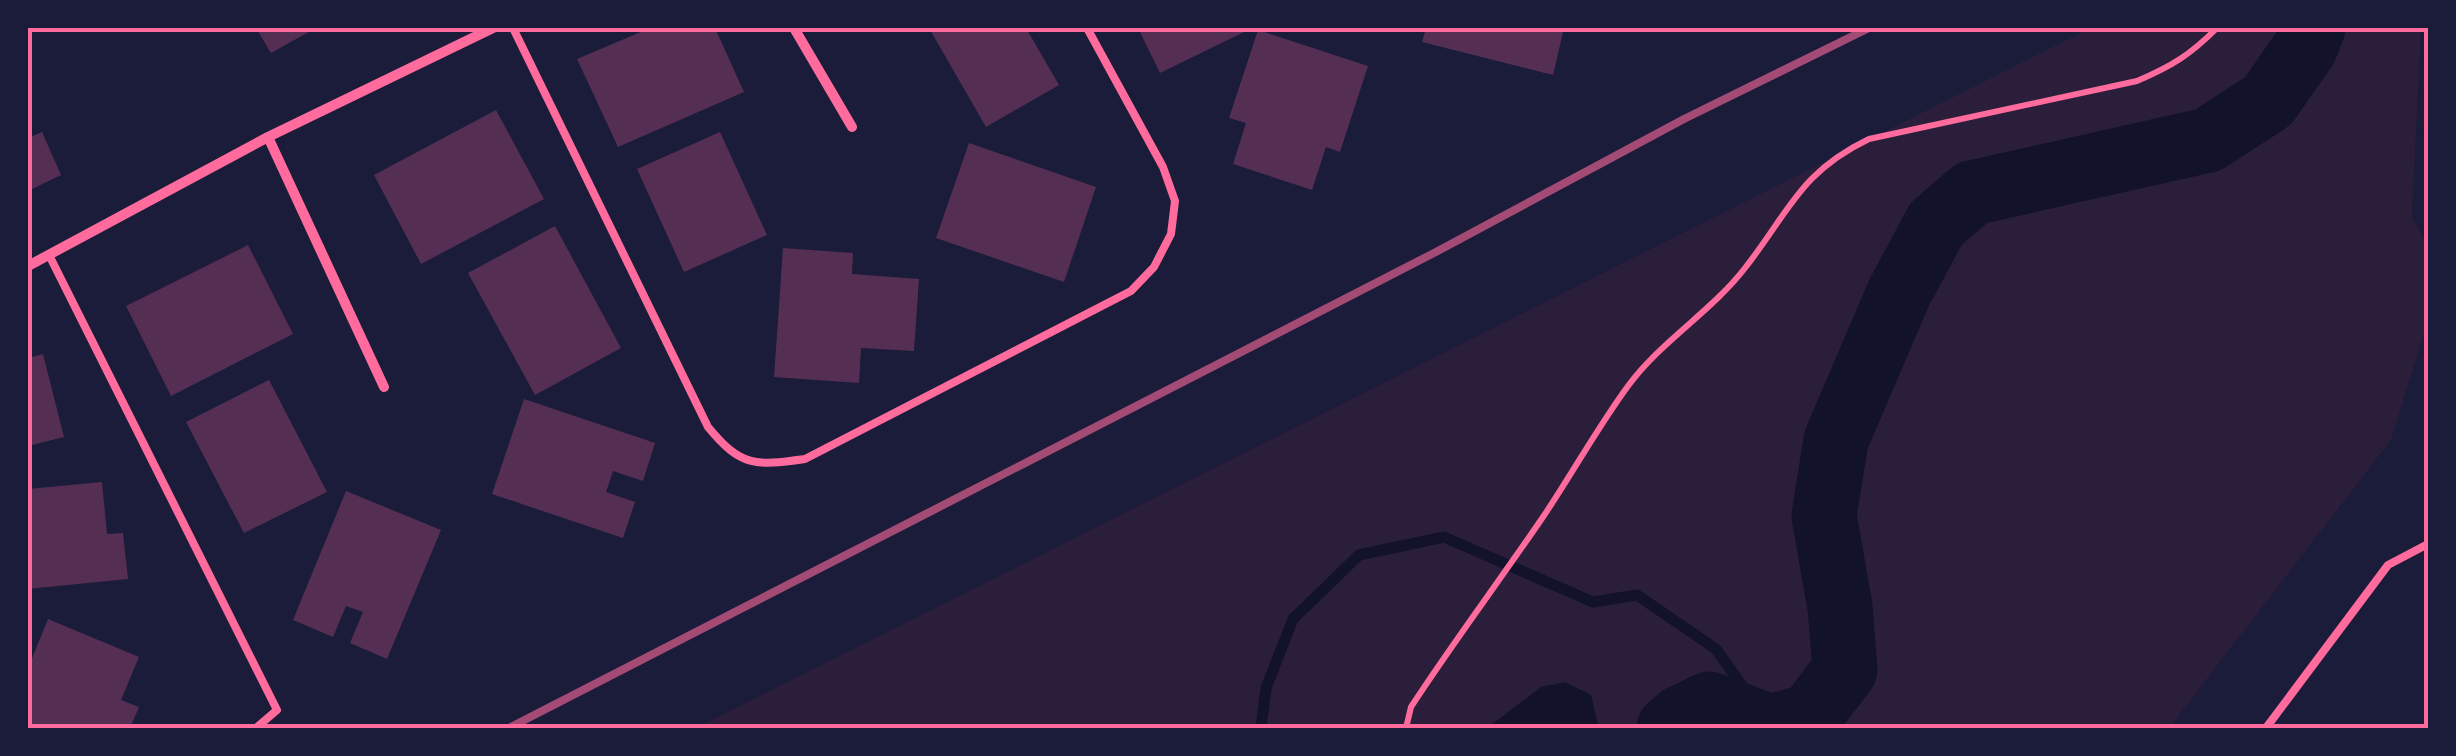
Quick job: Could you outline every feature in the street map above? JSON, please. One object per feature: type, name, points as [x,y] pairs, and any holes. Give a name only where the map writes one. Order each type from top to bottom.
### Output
[{"type":"street","points":[[28,266],[268,137],[493,28]]},
{"type":"street","points":[[794,28],[852,127]]},
{"type":"street","points":[[268,137],[384,388]]},
{"type":"lane","points":[[513,28],[708,426],[726,449],[750,463],[805,459],[1131,291],[1154,267],[1170,234],[1175,201],[1163,167],[1088,28]]},
{"type":"lane","points":[[49,255],[277,710],[256,728]]},
{"type":"lane","points":[[2266,728],[2388,565],[2428,544]]},
{"type":"path","points":[[1406,728],[1411,707],[1447,651],[1629,384],[1744,269],[1798,191],[1823,166],[1869,139],[2136,81],[2166,69],[2194,51],[2217,28]]},
{"type":"shaded area","points":[[2091,28],[2421,28],[2412,217],[2428,246],[2428,320],[2391,440],[2169,728],[696,728]]},
{"type":"shaded area","points":[[1565,682],[1591,695],[1599,728],[1492,728],[1541,687]]},
{"type":"building","points":[[256,28],[316,28],[271,53]]},
{"type":"building","points":[[650,28],[715,28],[744,92],[618,147],[577,59]]},
{"type":"building","points":[[929,28],[1026,28],[1059,85],[986,127]]},
{"type":"building","points":[[1138,28],[1244,28],[1246,31],[1160,73]]},
{"type":"building","points":[[1426,28],[1564,28],[1553,75],[1422,42]]},
{"type":"building","points":[[1258,30],[1368,66],[1340,152],[1326,147],[1312,190],[1233,164],[1246,123],[1229,118]]},
{"type":"building","points":[[496,110],[544,199],[421,264],[374,175]]},
{"type":"building","points":[[42,132],[61,175],[28,191],[28,138]]},
{"type":"building","points":[[720,132],[767,235],[684,272],[637,169]]},
{"type":"building","points":[[969,143],[1096,187],[1064,282],[936,238]]},
{"type":"building","points":[[555,226],[621,348],[535,395],[468,273]]},
{"type":"building","points":[[248,245],[293,334],[171,396],[126,306]]},
{"type":"building","points":[[783,248],[853,253],[852,274],[919,279],[914,351],[861,348],[859,383],[774,377]]},
{"type":"building","points":[[43,354],[64,437],[28,446],[28,358]]},
{"type":"building","points":[[269,380],[327,492],[244,533],[186,422]]},
{"type":"building","points":[[524,399],[655,443],[643,481],[613,471],[606,492],[635,502],[623,538],[492,494]]},
{"type":"building","points":[[102,482],[107,534],[123,533],[128,579],[28,589],[28,489]]},
{"type":"building","points":[[346,491],[441,530],[387,659],[350,643],[363,612],[346,606],[333,637],[293,620]]},
{"type":"building","points":[[48,619],[139,657],[121,700],[139,707],[130,728],[28,728],[28,668]]},
{"type":"waterway","points":[[1669,728],[1709,704],[1771,727],[1810,716],[1845,670],[1840,607],[1824,516],[1836,440],[1899,293],[1936,224],[1972,193],[2208,140],[2268,101],[2305,48],[2313,28]]},
{"type":"waterway","points":[[1261,728],[1266,688],[1293,619],[1359,555],[1444,537],[1593,602],[1637,595],[1716,649],[1771,727]]},
{"type":"railway","points":[[509,728],[1434,253],[1684,119],[1869,28]]}]
